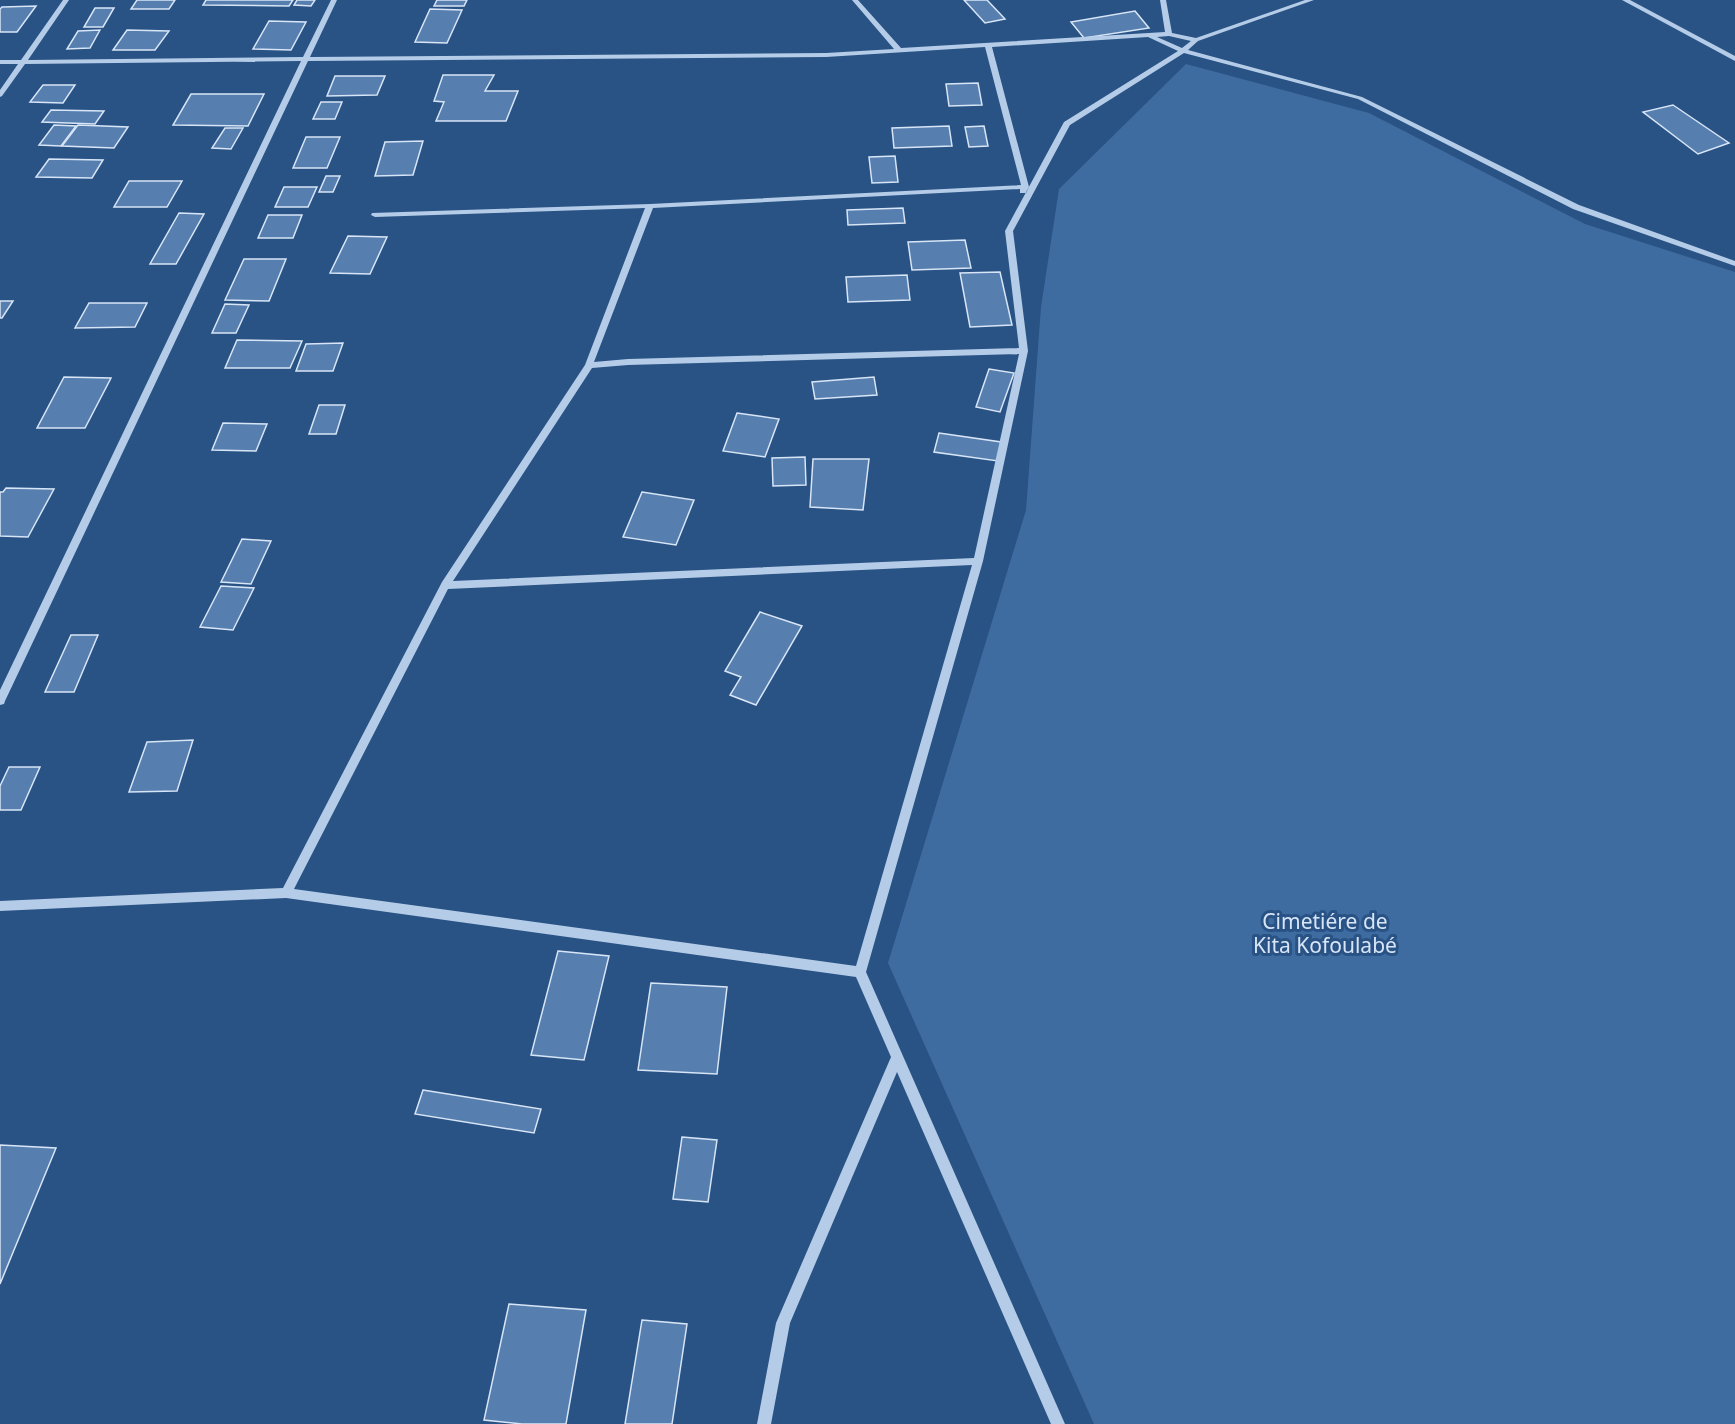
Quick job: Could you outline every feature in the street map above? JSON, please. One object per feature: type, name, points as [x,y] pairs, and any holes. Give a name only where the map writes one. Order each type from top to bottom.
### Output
[{"type":"street","points":[[0,95],[66,0]]},
{"type":"street","points":[[0,701],[307,59],[333,0]]},
{"type":"street","points":[[855,0],[900,51]]},
{"type":"street","points":[[1163,0],[1168,34]]},
{"type":"street","points":[[1009,231],[1067,124],[1183,51],[1196,40],[1311,0]]},
{"type":"street","points":[[1625,0],[1735,59]]},
{"type":"street","points":[[0,62],[826,56],[1168,34],[1196,40]]},
{"type":"street","points":[[1148,35],[1183,51],[1360,98],[1576,207],[1735,264]]},
{"type":"street","points":[[988,45],[1025,187],[1009,231],[1024,351],[978,561],[860,972],[1058,1424]]},
{"type":"street","points":[[375,215],[650,206],[1025,187]]},
{"type":"street","points":[[286,893],[445,585],[589,365],[650,206]]},
{"type":"street","points":[[589,365],[1024,351]]},
{"type":"street","points":[[445,585],[978,561]]},
{"type":"street","points":[[0,906],[286,893],[860,972]]},
{"type":"street","points":[[764,1424],[783,1323],[897,1058]]},
{"type":"green space","name":"Cimetiére de Kita Kofoulabé","points":[[1186,64],[1369,113],[1585,224],[1735,272],[1735,1424],[1094,1424],[888,963],[1026,510],[1041,307],[1059,189]]},
{"type":"building","points":[[137,0],[175,0],[169,9],[131,9]]},
{"type":"building","points":[[206,0],[293,0],[289,6],[203,5]]},
{"type":"building","points":[[297,0],[315,0],[311,6],[294,5]]},
{"type":"building","points":[[437,0],[467,0],[464,6],[434,6]]},
{"type":"building","points":[[964,0],[987,0],[1005,19],[985,23]]},
{"type":"building","points":[[36,6],[17,32],[0,32],[0,9],[2,7]]},
{"type":"building","points":[[95,8],[114,8],[103,27],[84,27]]},
{"type":"building","points":[[430,9],[462,10],[447,43],[415,42]]},
{"type":"building","points":[[1135,11],[1149,28],[1084,38],[1071,22]]},
{"type":"building","points":[[269,21],[306,22],[291,50],[253,49]]},
{"type":"building","points":[[100,30],[90,48],[67,49],[78,31]]},
{"type":"building","points":[[127,30],[169,31],[155,50],[113,50]]},
{"type":"building","points":[[443,75],[494,75],[485,91],[518,91],[506,121],[436,121],[444,102],[434,101]]},
{"type":"building","points":[[335,76],[385,76],[377,95],[327,96]]},
{"type":"building","points":[[978,83],[982,105],[949,106],[946,84]]},
{"type":"building","points":[[43,85],[75,85],[63,103],[30,102]]},
{"type":"building","points":[[191,94],[264,94],[248,126],[173,125]]},
{"type":"building","points":[[321,102],[342,102],[335,119],[313,119]]},
{"type":"building","points":[[1673,105],[1729,143],[1698,154],[1643,112]]},
{"type":"building","points":[[51,110],[104,111],[95,124],[42,122]]},
{"type":"building","points":[[54,125],[76,126],[61,146],[39,145]]},
{"type":"building","points":[[78,125],[128,127],[114,148],[62,146]]},
{"type":"building","points":[[949,126],[952,146],[894,148],[892,128]]},
{"type":"building","points":[[984,126],[988,146],[969,147],[965,127]]},
{"type":"building","points":[[225,128],[243,128],[231,149],[212,148]]},
{"type":"building","points":[[306,137],[340,137],[327,168],[293,168]]},
{"type":"building","points":[[423,141],[413,175],[375,176],[385,142]]},
{"type":"building","points":[[895,156],[898,182],[872,183],[869,157]]},
{"type":"building","points":[[49,159],[103,160],[92,178],[36,177]]},
{"type":"building","points":[[326,176],[340,176],[333,192],[319,192]]},
{"type":"building","points":[[129,181],[182,181],[167,207],[114,207]]},
{"type":"building","points":[[284,187],[317,187],[308,207],[275,207]]},
{"type":"building","points":[[903,208],[905,223],[848,225],[847,210]]},
{"type":"building","points":[[179,213],[204,214],[176,264],[150,264]]},
{"type":"building","points":[[268,215],[302,215],[293,238],[258,238]]},
{"type":"building","points":[[348,236],[387,237],[370,274],[330,273]]},
{"type":"building","points":[[965,240],[971,268],[912,270],[908,242]]},
{"type":"building","points":[[244,259],[286,259],[269,301],[225,300]]},
{"type":"building","points":[[1000,272],[1012,325],[970,327],[960,273]]},
{"type":"building","points":[[907,275],[910,300],[848,302],[846,277]]},
{"type":"building","points":[[0,301],[13,301],[2,318],[0,318]]},
{"type":"building","points":[[89,303],[147,303],[135,327],[75,328]]},
{"type":"building","points":[[225,304],[249,305],[236,333],[212,333]]},
{"type":"building","points":[[237,340],[302,341],[290,368],[225,368]]},
{"type":"building","points":[[343,343],[333,371],[296,371],[306,344]]},
{"type":"building","points":[[989,369],[1014,373],[1000,412],[976,407]]},
{"type":"building","points":[[64,377],[111,378],[85,428],[37,428]]},
{"type":"building","points":[[874,377],[877,395],[815,399],[812,382]]},
{"type":"building","points":[[319,405],[345,405],[336,434],[309,434]]},
{"type":"building","points":[[737,413],[779,419],[765,457],[723,451]]},
{"type":"building","points":[[223,423],[267,424],[256,451],[212,450]]},
{"type":"building","points":[[939,433],[1001,442],[998,461],[934,452]]},
{"type":"building","points":[[805,457],[806,485],[773,486],[772,458]]},
{"type":"building","points":[[813,459],[869,459],[863,510],[810,507]]},
{"type":"building","points":[[6,488],[54,489],[28,537],[0,536],[0,492]]},
{"type":"building","points":[[642,492],[694,500],[676,545],[623,537]]},
{"type":"building","points":[[242,539],[271,541],[251,584],[221,582]]},
{"type":"building","points":[[221,586],[254,588],[233,630],[200,627]]},
{"type":"building","points":[[760,612],[802,626],[756,705],[730,695],[741,677],[725,671]]},
{"type":"building","points":[[71,635],[98,635],[74,692],[45,692]]},
{"type":"building","points":[[193,740],[177,791],[129,792],[147,742]]},
{"type":"building","points":[[9,767],[40,767],[21,810],[0,810],[0,786]]},
{"type":"building","points":[[558,951],[609,956],[584,1060],[531,1055]]},
{"type":"building","points":[[651,983],[727,987],[717,1074],[638,1070]]},
{"type":"building","points":[[423,1090],[541,1109],[534,1133],[415,1114]]},
{"type":"building","points":[[682,1137],[717,1140],[708,1202],[673,1199]]},
{"type":"building","points":[[0,1145],[56,1148],[0,1284]]},
{"type":"building","points":[[509,1304],[586,1310],[566,1424],[522,1424],[484,1420]]},
{"type":"building","points":[[642,1320],[687,1324],[672,1424],[625,1424]]}]
